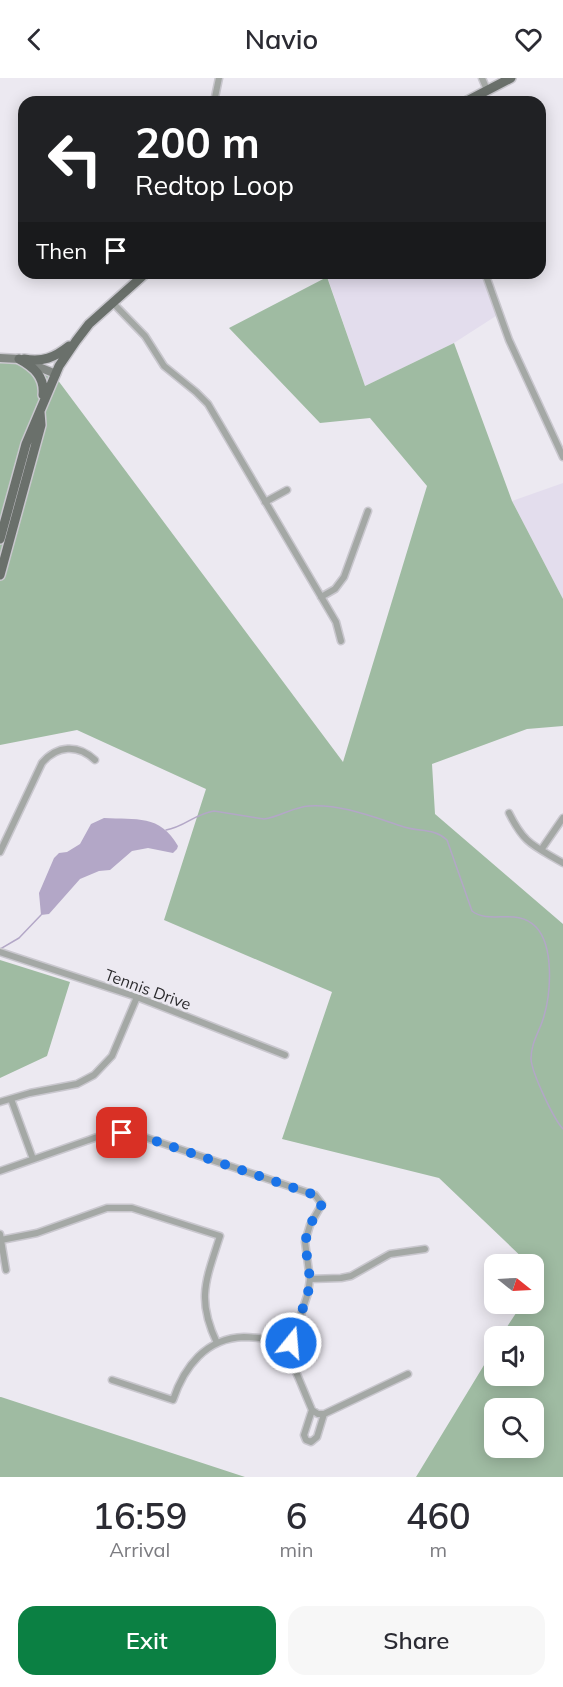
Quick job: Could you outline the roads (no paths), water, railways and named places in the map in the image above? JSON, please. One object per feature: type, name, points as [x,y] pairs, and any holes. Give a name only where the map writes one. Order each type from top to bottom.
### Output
[{"type":"main road","points":[[476,96],[511,78]]},
{"type":"main road","points":[[0,358],[46,360],[57,355],[139,279]]},
{"type":"main road","points":[[0,539],[26,444],[56,374],[75,340]]},
{"type":"main road","points":[[19,359],[56,374]]},
{"type":"main road","points":[[0,575],[41,425],[42,380],[34,369],[19,359]]},
{"type":"street","points":[[215,96],[219,78]]},
{"type":"street","points":[[483,78],[487,90]]},
{"type":"street","points":[[486,279],[509,340],[563,457]]},
{"type":"street","points":[[112,302],[145,336],[164,366],[208,404],[336,622],[340,640]]},
{"type":"street","points":[[266,502],[287,490]]},
{"type":"street","points":[[321,597],[335,589],[344,577],[368,511]]},
{"type":"street","points":[[0,852],[46,758],[68,748],[83,751],[95,760]]},
{"type":"street","points":[[509,813],[526,841],[563,863]]},
{"type":"street","points":[[541,850],[563,818]]},
{"type":"street","name":"Tennis Drive","points":[[0,952],[137,997],[285,1055]]},
{"type":"street","points":[[0,1102],[55,1087],[77,1084],[94,1076],[112,1056],[137,997]]},
{"type":"street","points":[[11,1099],[33,1159]]},
{"type":"street","points":[[0,1171],[100,1136],[122,1133],[141,1136],[315,1195],[322,1204],[310,1225],[305,1242],[310,1279],[308,1293],[291,1343],[291,1360],[312,1410],[318,1414],[324,1414],[408,1374]]},
{"type":"street","points":[[6,1270],[1,1237],[37,1233],[107,1208],[132,1208],[220,1236],[206,1279],[204,1294],[205,1312],[217,1343]]},
{"type":"street","points":[[310,1279],[351,1276],[390,1254],[425,1249]]},
{"type":"street","points":[[112,1380],[173,1400],[179,1381],[188,1367],[199,1355],[217,1343],[244,1337],[291,1343]]},
{"type":"street","points":[[312,1410],[304,1435],[306,1440],[311,1442],[317,1437],[324,1414]]},
{"type":"waterway","points":[[166,830],[214,811],[264,819],[303,807],[321,806],[357,812],[410,829],[442,836],[447,840],[472,911],[487,917],[521,918],[529,921],[542,935],[548,957],[548,995],[544,1016],[532,1047],[531,1059],[544,1095],[563,1129]]},
{"type":"waterway","points":[[0,949],[19,938],[41,915]]}]
